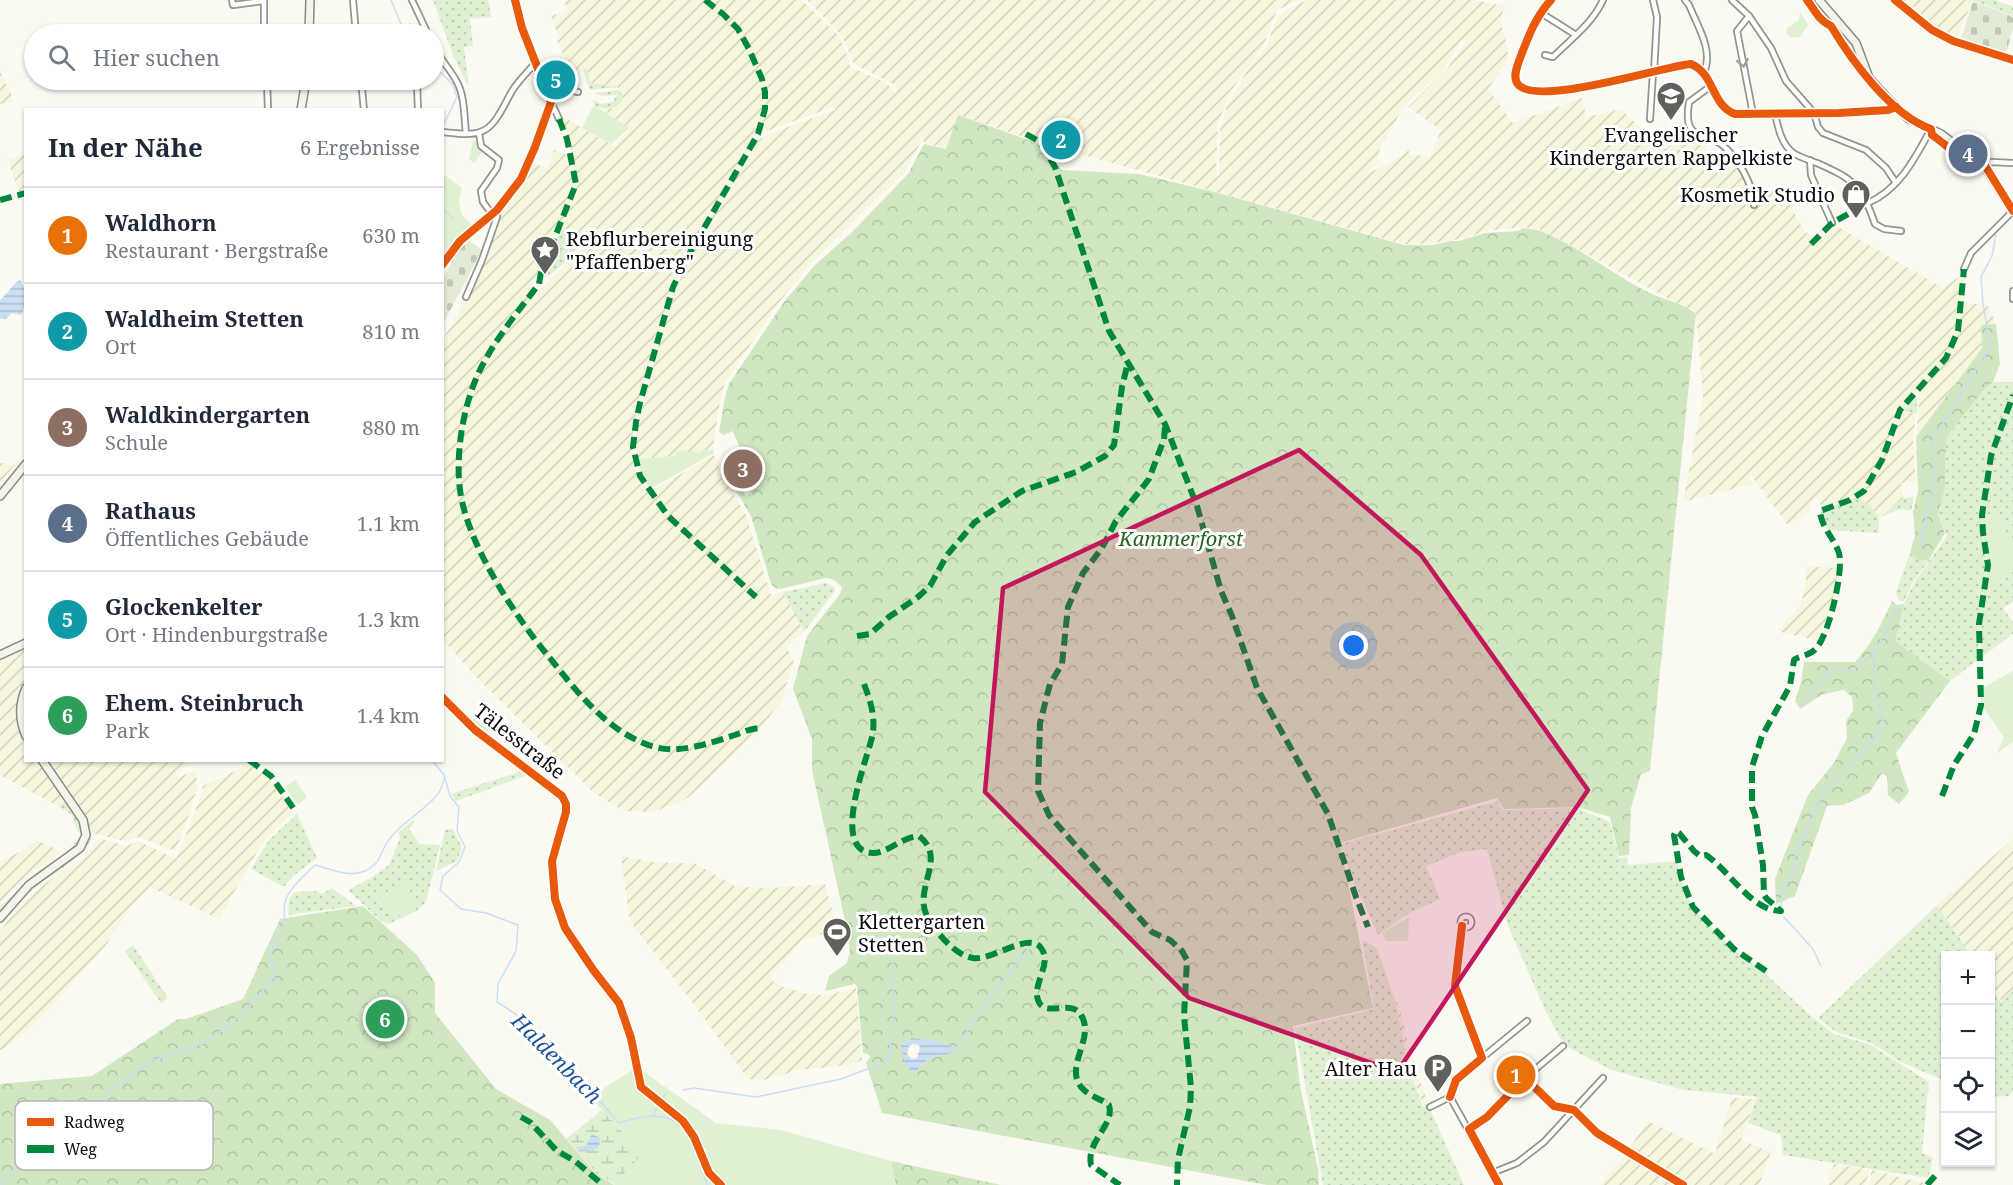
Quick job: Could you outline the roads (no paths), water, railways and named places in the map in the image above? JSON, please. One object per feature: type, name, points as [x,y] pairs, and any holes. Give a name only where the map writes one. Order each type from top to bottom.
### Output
[{"type":"main road","points":[[309,24],[310,0]]},
{"type":"main road","points":[[1819,0],[1856,43],[1869,78],[1896,107],[1914,122],[1931,129],[1953,143],[1972,144],[2012,210]]},
{"type":"main road","points":[[301,108],[304,90]]},
{"type":"main road","points":[[0,496],[24,466]]},
{"type":"main road","points":[[0,655],[24,645]]},
{"type":"main road","points":[[24,695],[20,709],[24,731]]},
{"type":"main road","points":[[0,918],[23,891],[78,851],[86,838],[83,820],[43,762]]},
{"type":"street","points":[[232,0],[233,5],[264,0],[264,24]]},
{"type":"street","points":[[353,0],[355,24]]},
{"type":"street","points":[[412,0],[423,24]]},
{"type":"street","points":[[444,262],[460,241],[497,210],[520,179],[535,147],[550,102],[550,95],[522,28],[515,0]]},
{"type":"street","points":[[1551,0],[1527,39],[1516,69],[1515,80],[1518,85],[1526,89],[1568,90],[1595,87],[1691,64],[1704,72],[1726,111],[1735,114],[1888,110],[1896,107]]},
{"type":"street","points":[[1545,55],[1553,57],[1582,30],[1598,11],[1603,0]]},
{"type":"street","points":[[1650,119],[1657,17],[1653,0]]},
{"type":"street","points":[[1685,0],[1706,47],[1708,64],[1704,72]]},
{"type":"street","points":[[1732,0],[1749,16],[1771,48],[1786,81],[1814,113],[1818,127],[1823,133],[1866,150],[1886,168],[1896,183]]},
{"type":"street","points":[[1895,0],[1932,30],[1953,41],[2013,60]]},
{"type":"street","points":[[1541,13],[1576,35]]},
{"type":"street","points":[[1749,16],[1737,31],[1753,114]]},
{"type":"street","points":[[444,132],[479,133],[494,121],[513,88],[535,63]]},
{"type":"street","points":[[444,64],[457,81],[462,93],[466,134]]},
{"type":"street","points":[[1711,86],[1689,102],[1689,127],[1695,135],[1720,142],[1729,152],[1750,182],[1754,205]]},
{"type":"street","points":[[550,95],[565,89],[578,92]]},
{"type":"street","points":[[267,90],[268,108]]},
{"type":"street","points":[[362,90],[364,108]]},
{"type":"street","points":[[417,90],[418,108]]},
{"type":"street","points":[[550,102],[560,119]]},
{"type":"street","points":[[1775,114],[1778,130],[1792,153],[1844,175],[1857,186],[1868,203],[1875,224],[1884,229],[1901,231]]},
{"type":"street","points":[[1868,203],[1896,183],[1910,168],[1931,129]]},
{"type":"street","points":[[479,133],[481,146],[498,160],[497,168],[481,191],[483,202],[492,214]]},
{"type":"street","points":[[1810,160],[1811,175],[1832,223]]},
{"type":"street","points":[[1984,164],[2013,162]]},
{"type":"street","points":[[466,297],[482,260],[497,217],[497,210]]},
{"type":"street","points":[[1964,269],[1971,253],[2012,210]]},
{"type":"street","points":[[2013,291],[2013,299]]},
{"type":"street","name":"Tälesstraße","points":[[444,699],[475,730],[553,787],[566,804],[566,812],[552,861],[552,879],[558,909],[565,928],[619,1003],[631,1038],[641,1087],[683,1121],[690,1130],[709,1173],[721,1185]]},
{"type":"street","points":[[1462,926],[1455,986],[1482,1058]]},
{"type":"street","points":[[1430,1107],[1450,1097],[1456,1080],[1527,1021]]},
{"type":"street","points":[[1469,1130],[1487,1117],[1525,1078],[1563,1046]]},
{"type":"street","points":[[1525,1078],[1554,1106],[1574,1110],[1597,1133]]},
{"type":"street","points":[[1492,1173],[1517,1163],[1544,1142],[1603,1078]]},
{"type":"street","points":[[1450,1097],[1499,1185]]},
{"type":"water","points":[[20,280],[24,288],[24,308],[21,315],[12,313],[6,319],[0,318],[0,300]]},
{"type":"water","points":[[912,1038],[941,1042],[955,1048],[955,1052],[930,1059],[918,1070],[912,1072],[905,1064],[901,1044]],"holes":[[[919,1045],[917,1058],[912,1059],[907,1054],[909,1046]]]},
{"type":"water","points":[[592,1134],[600,1138],[599,1147],[579,1151],[576,1147],[586,1146]]},
{"type":"waterway","name":"Haldenbach","points":[[391,0],[401,24]]},
{"type":"waterway","name":"Haldenbach","points":[[444,76],[453,85],[457,97],[444,124]]},
{"type":"waterway","points":[[444,210],[452,218]]},
{"type":"waterway","points":[[1920,546],[1935,479],[1931,443],[1990,347],[1981,277],[1992,256],[1996,235]]},
{"type":"waterway","points":[[1849,767],[1884,726],[1875,687],[1875,656],[1898,606]]},
{"type":"waterway","points":[[1800,705],[1815,691],[1827,672],[1853,670],[1875,651]]},
{"type":"waterway","name":"Haldenbach","points":[[434,762],[444,775],[450,796],[459,807],[457,831],[465,847],[459,862],[443,876],[440,890],[461,909],[486,913],[518,925],[516,951],[498,984],[497,1002],[520,1017],[535,1042],[587,1086],[619,1123],[640,1117],[657,1116],[670,1119],[680,1126],[695,1150],[707,1185]]},
{"type":"waterway","points":[[1781,906],[1783,888],[1795,874],[1794,858],[1825,790],[1842,775]]},
{"type":"waterway","points":[[98,1101],[151,1061],[207,1042],[244,1012],[276,975],[271,958],[272,949],[283,926],[287,897],[302,877],[315,865],[353,874],[373,866],[396,831],[438,794],[445,776]]},
{"type":"waterway","points":[[1784,917],[1813,949],[1821,966]]},
{"type":"waterway","points":[[956,1049],[983,1007],[1030,947]]},
{"type":"waterway","points":[[892,949],[894,1012],[892,1032]]},
{"type":"waterway","points":[[683,1090],[694,1088],[756,1097],[841,1079],[888,1061],[891,1040]]},
{"type":"waterway","points":[[653,1115],[667,1093]]},
{"type":"waterway","points":[[0,1185],[16,1170]]},
{"type":"place","name":"Glockenkelter","points":[[556,80]]},
{"type":"place","name":"Evangelischer Kindergarten Rappelkiste","points":[[1671,122]]},
{"type":"place","name":"Waldheim Stetten","points":[[1061,140]]},
{"type":"place","name":"Rathaus","points":[[1968,154]]},
{"type":"place","name":"Kosmetik Studio","points":[[1856,220]]},
{"type":"place","name":"Rebflurbereinigung \"Pfaffenberg\"","points":[[545,276]]},
{"type":"place","name":"Waldkindergarten","points":[[743,469]]},
{"type":"place","name":"Klettergarten Stetten","points":[[837,958]]},
{"type":"place","name":"Ehem. Steinbruch","points":[[385,1019]]},
{"type":"place","name":"Waldhorn","points":[[1516,1075]]},
{"type":"place","name":"Alter Hau","points":[[1438,1094]]},
{"type":"park label","name":"Kammerforst","points":[[1181,538]]}]
